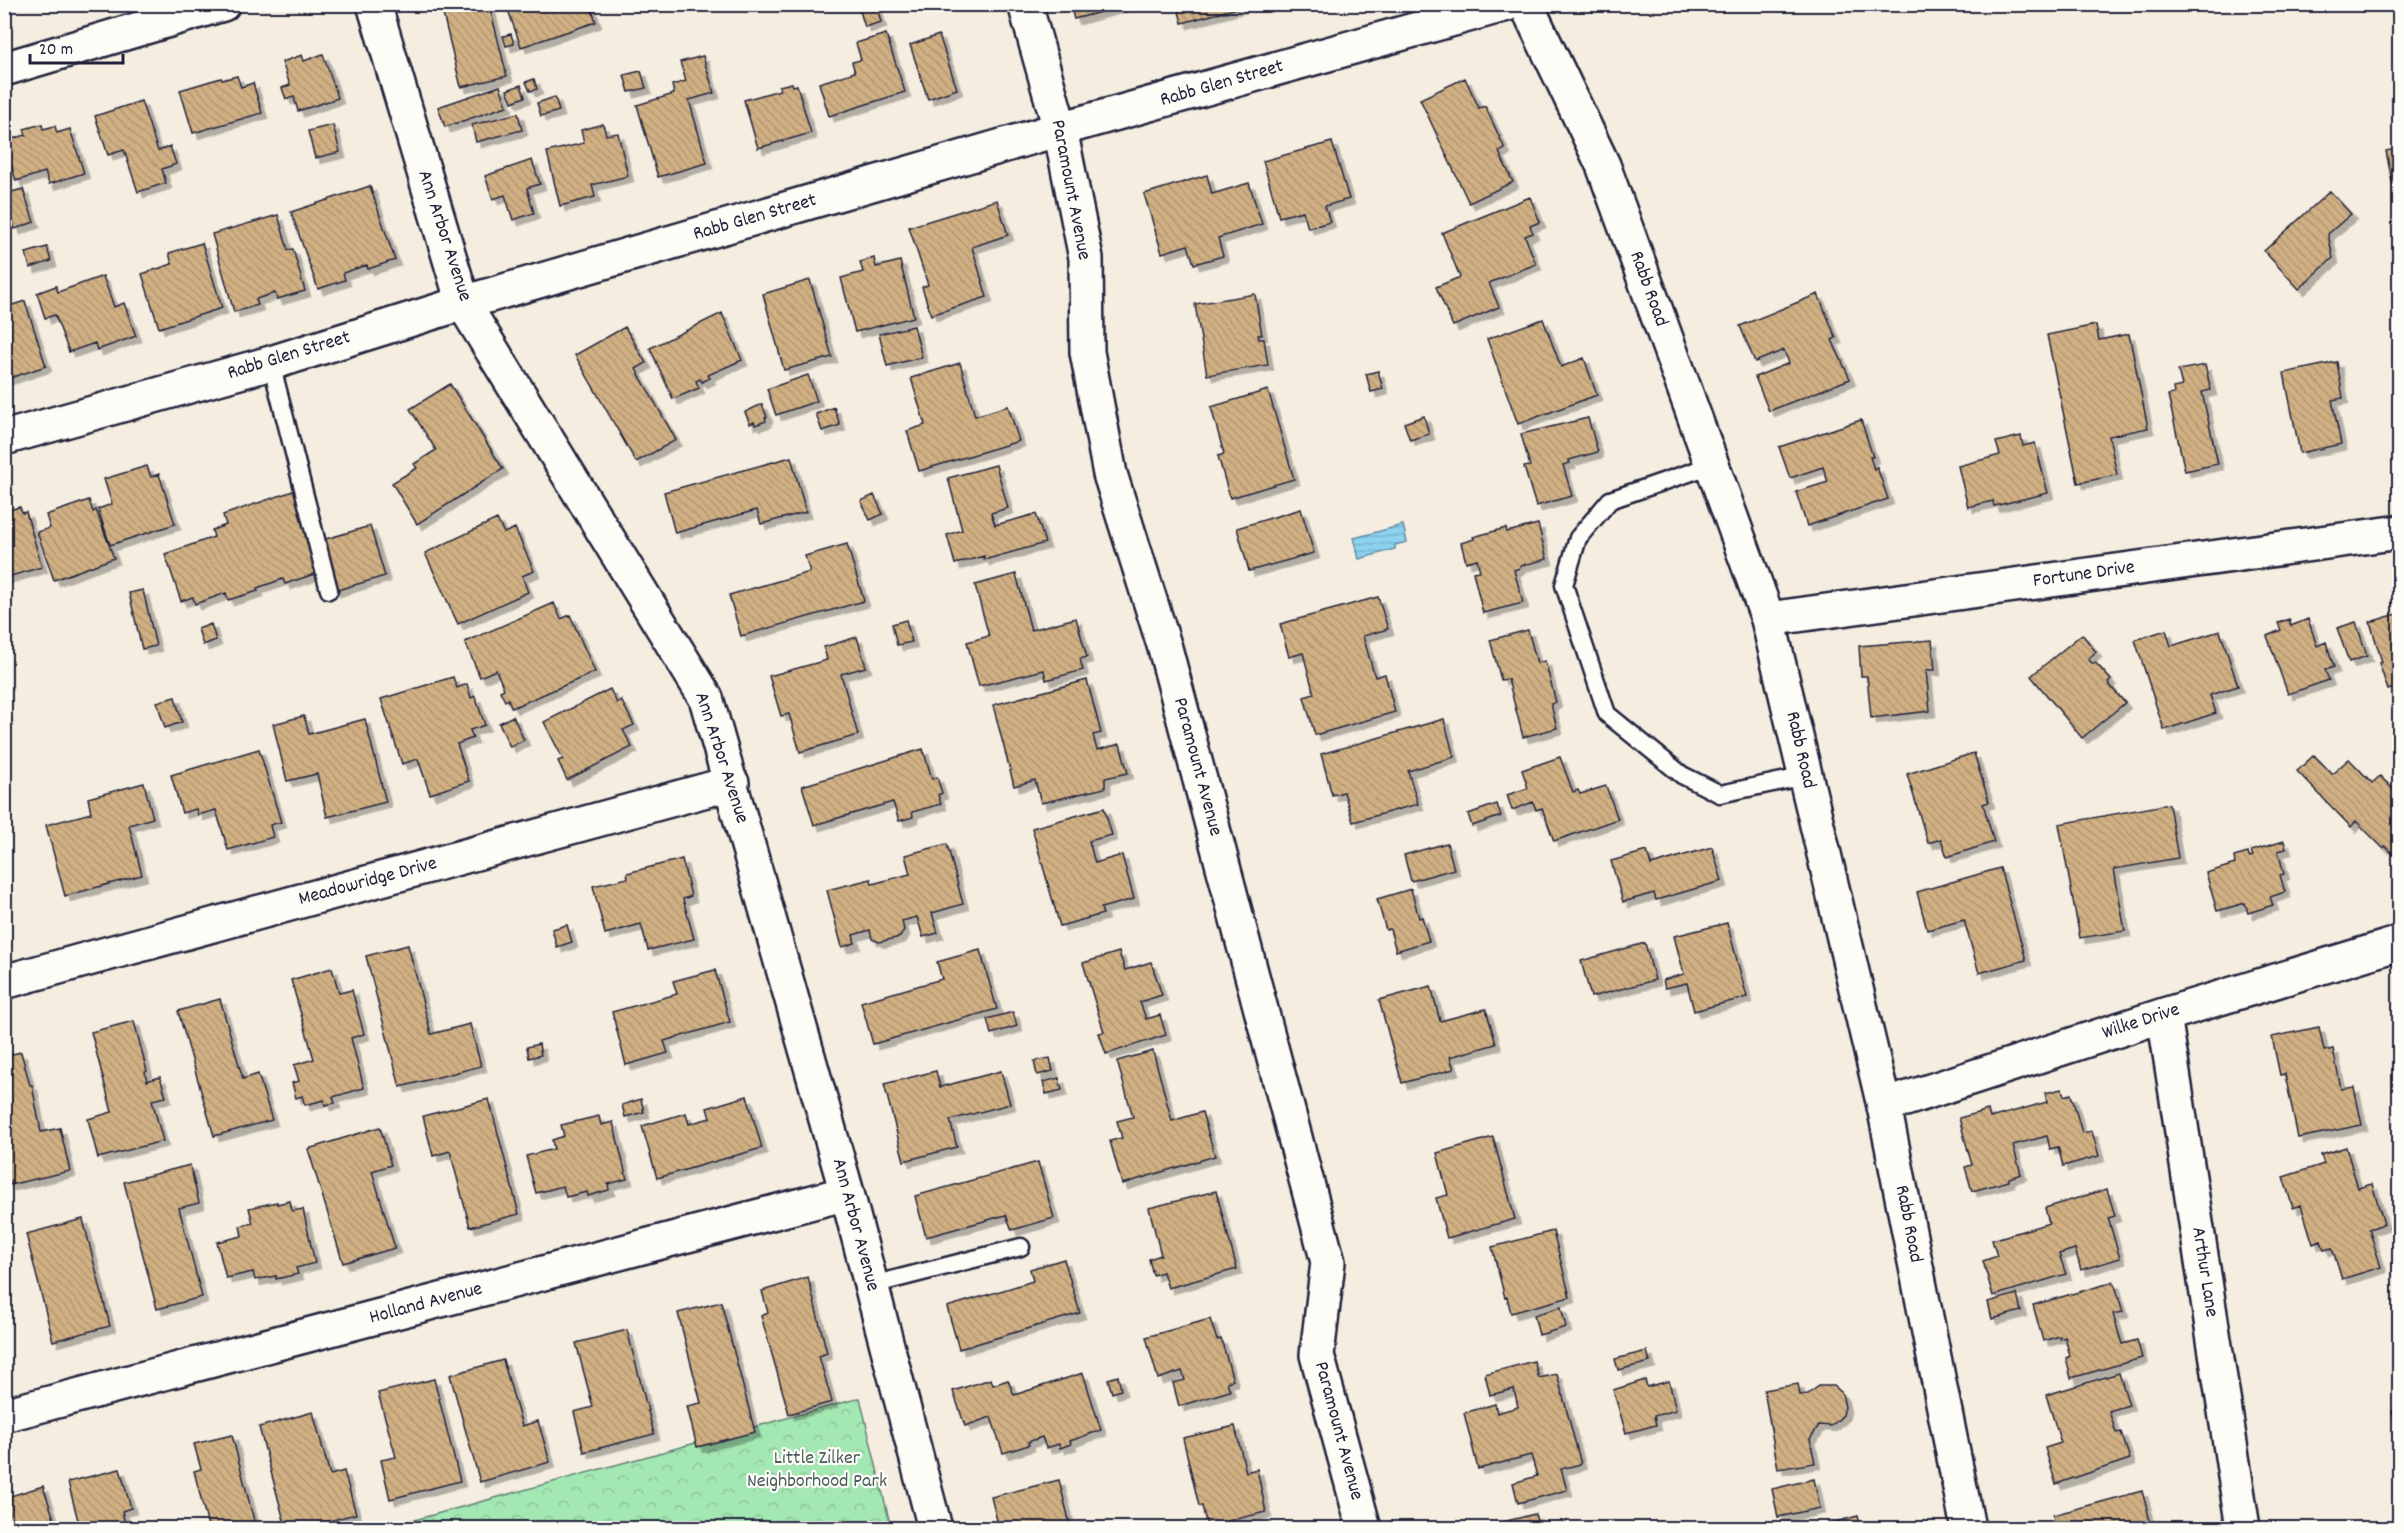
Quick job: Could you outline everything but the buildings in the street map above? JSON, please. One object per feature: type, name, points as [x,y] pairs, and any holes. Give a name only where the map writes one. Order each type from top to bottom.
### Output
[{"type":"street","points":[[4,69],[224,4]]},
{"type":"street","name":"Ann Arbor Avenue","points":[[374,4],[463,303],[706,698],[847,1193],[935,1528]]},
{"type":"street","name":"Paramount Avenue","points":[[1025,4],[1060,129],[1086,258],[1087,352],[1110,474],[1165,648],[1328,1262],[1317,1355],[1364,1528]]},
{"type":"street","name":"Rabb Glen Street","points":[[4,438],[271,363],[463,303],[1060,129],[1508,4]]},
{"type":"street","name":"Rabb Road","points":[[1526,4],[1603,165],[1768,619],[1884,1106],[1968,1528]]},
{"type":"street","name":"Fortune Drive","points":[[1768,619],[2400,532]]},
{"type":"street","name":"Meadowridge Drive","points":[[4,982],[732,783]]},
{"type":"street","name":"Wilke Drive","points":[[1884,1106],[2164,1014],[2400,943]]},
{"type":"street","name":"Arthur Lane","points":[[2164,1014],[2243,1528]]},
{"type":"street","name":"Holland Avenue","points":[[4,1415],[847,1193]]},
{"type":"lane","points":[[271,363],[329,590]]},
{"type":"lane","points":[[1712,465],[1610,500],[1578,538],[1564,585],[1607,714],[1682,775],[1720,794],[1806,776]]},
{"type":"lane","points":[[872,1286],[1021,1247]]},
{"type":"green space","name":"Little Zilker Neighborhood Park","points":[[860,1398],[891,1528],[385,1528]]},
{"type":"water","points":[[1403,525],[1407,542],[1395,545],[1395,549],[1359,559],[1354,538]]}]
